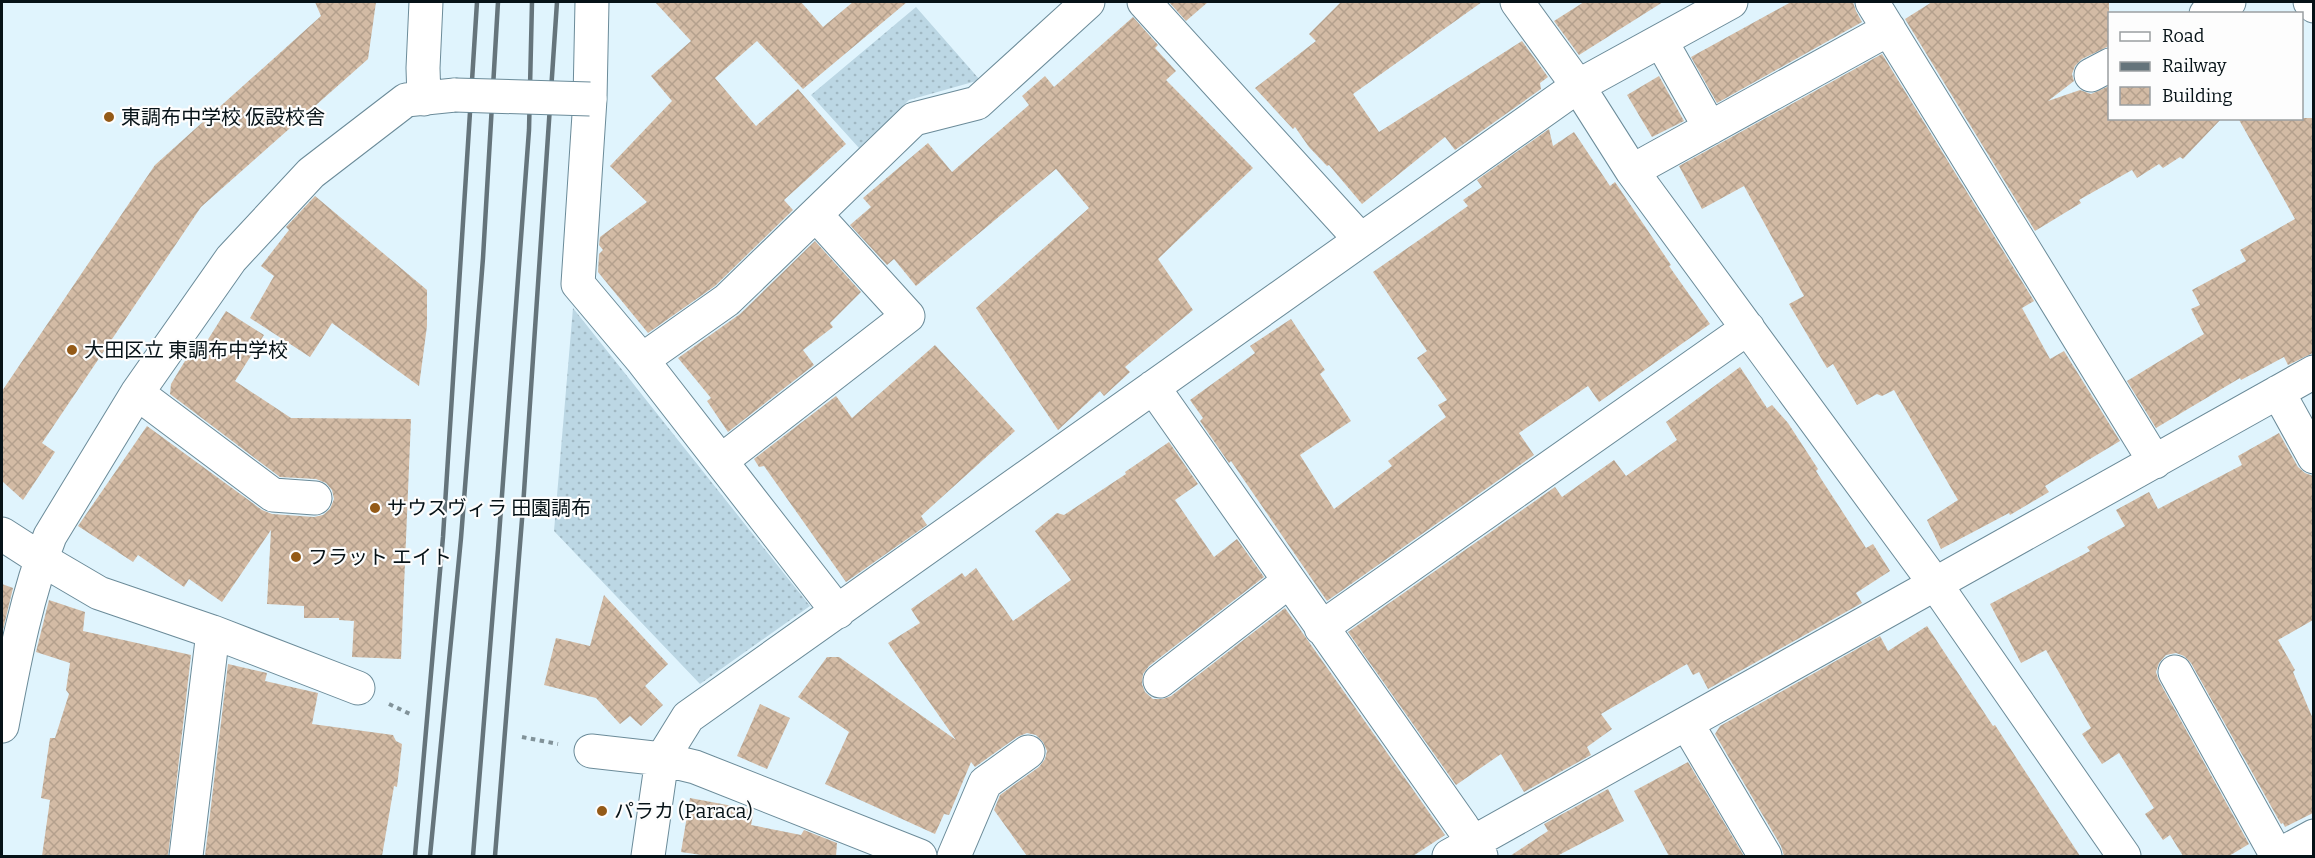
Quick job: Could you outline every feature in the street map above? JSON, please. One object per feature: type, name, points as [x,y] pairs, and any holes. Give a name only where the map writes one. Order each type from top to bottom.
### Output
[{"type":"street","points":[[426,2],[423,68],[440,97]]},
{"type":"street","points":[[592,2],[590,99],[578,284],[642,360],[838,612]]},
{"type":"street","points":[[642,360],[728,300],[914,118],[977,103],[1088,2]]},
{"type":"street","points":[[1144,2],[1360,240]]},
{"type":"street","points":[[1517,2],[1578,86],[1632,171],[1936,585],[2124,856]]},
{"type":"street","points":[[648,856],[662,759],[687,717],[1578,86],[1731,2]]},
{"type":"street","points":[[2210,12],[2229,2]]},
{"type":"street","points":[[2310,2],[2313,6]]},
{"type":"street","points":[[1632,171],[1710,128],[1880,15],[2154,462]]},
{"type":"street","points":[[1661,41],[1710,128]]},
{"type":"street","points":[[2,726],[16,655],[41,560],[50,536],[137,393],[231,259],[310,173],[406,100],[440,97],[590,99]]},
{"type":"street","points":[[721,461],[908,316],[816,215]]},
{"type":"street","points":[[1321,628],[1748,328]]},
{"type":"street","points":[[1153,387],[1321,628],[1468,852],[1687,724],[2313,372]]},
{"type":"street","points":[[2278,392],[2313,458]]},
{"type":"street","points":[[137,393],[273,495],[315,498]]},
{"type":"street","points":[[2,534],[41,560],[99,593],[213,632],[358,688]]},
{"type":"street","points":[[1160,681],[1288,582]]},
{"type":"street","points":[[186,856],[213,632]]},
{"type":"street","points":[[2175,672],[2277,856],[2313,836]]},
{"type":"street","points":[[1687,724],[1765,856]]},
{"type":"street","points":[[591,751],[662,759],[695,767],[920,856]]},
{"type":"street","points":[[954,856],[985,783],[1028,752]]},
{"type":"shaded area","points":[[916,7],[980,80],[909,100],[859,148],[811,95]]},
{"type":"shaded area","points":[[573,308],[810,606],[700,684],[554,531]]},
{"type":"building","points":[[315,2],[376,2],[368,59],[201,207],[42,443],[55,452],[23,500],[2,481],[2,391],[155,165],[321,16]]},
{"type":"building","points":[[655,2],[801,2],[823,27],[853,2],[907,2],[803,89],[757,41],[715,78],[756,126],[798,89],[846,144],[784,200],[793,210],[715,286],[648,333],[598,272],[599,254],[603,250],[599,245],[600,237],[647,202],[610,166],[672,101],[651,76],[691,41]]},
{"type":"building","points":[[1169,2],[1208,2],[1186,21]]},
{"type":"building","points":[[1341,2],[1482,2],[1353,94],[1379,132],[1522,41],[1548,77],[1540,83],[1541,89],[1455,150],[1445,137],[1362,204],[1329,165],[1327,166],[1309,147],[1295,127],[1293,129],[1255,88],[1316,41],[1309,34]]},
{"type":"building","points":[[1584,2],[1663,2],[1579,55],[1554,21]]},
{"type":"building","points":[[1791,2],[1853,2],[1862,22],[1717,103],[1691,57]]},
{"type":"building","points":[[1932,2],[2109,2],[2108,46],[2082,59],[2075,66],[2072,74],[2074,81],[2048,101],[2080,90],[2091,94],[2108,86],[2108,120],[2220,120],[2183,159],[2180,157],[2163,168],[2159,164],[2137,178],[2132,170],[2079,200],[2081,203],[2035,231],[1905,19]]},
{"type":"building","points":[[1133,17],[1158,45],[1155,48],[1176,71],[1166,80],[1253,168],[1158,259],[1193,310],[1125,367],[1130,372],[1104,396],[1100,391],[1058,430],[976,308],[1089,208],[1056,169],[916,286],[894,259],[887,265],[850,225],[871,207],[863,198],[928,143],[952,172],[1029,105],[1022,96],[1045,76],[1054,87]]},
{"type":"building","points":[[1882,54],[2034,301],[2022,308],[2050,359],[2064,351],[2120,441],[2045,486],[2049,492],[2010,515],[2009,513],[1941,549],[1927,520],[1958,500],[1894,390],[1882,396],[1877,394],[1857,405],[1833,364],[1827,368],[1789,304],[1804,296],[1744,186],[1702,209],[1679,166]]},
{"type":"building","points":[[1659,76],[1684,121],[1652,137],[1627,95]]},
{"type":"building","points":[[2313,118],[2313,353],[2288,365],[2284,357],[2241,380],[2240,378],[2156,428],[2127,381],[2204,334],[2191,309],[2200,305],[2192,290],[2246,261],[2240,250],[2295,219],[2239,120]]},
{"type":"building","points":[[1549,129],[1553,146],[1574,132],[1610,186],[1615,182],[1671,265],[1669,266],[1710,324],[1599,402],[1588,386],[1519,433],[1534,455],[1327,601],[1231,461],[1229,463],[1200,421],[1203,418],[1190,400],[1255,353],[1250,346],[1291,319],[1325,370],[1320,374],[1351,421],[1300,455],[1334,509],[1392,466],[1388,461],[1446,417],[1438,405],[1447,400],[1417,358],[1427,351],[1373,272],[1468,206],[1463,200],[1482,187],[1477,180]]},
{"type":"building","points":[[315,196],[427,290],[427,326],[419,386],[332,323],[310,357],[250,318],[274,276],[261,266],[289,230],[286,227]]},
{"type":"building","points":[[815,241],[861,292],[830,323],[833,327],[803,350],[814,365],[728,432],[707,401],[711,398],[678,358],[740,314]]},
{"type":"building","points":[[226,311],[264,335],[235,381],[291,418],[411,419],[401,659],[352,657],[354,621],[339,620],[339,618],[304,618],[304,606],[267,604],[271,530],[222,602],[189,579],[184,587],[138,555],[133,562],[78,526],[147,426],[262,510],[272,514],[314,517],[323,515],[330,509],[334,499],[332,490],[326,483],[316,479],[280,477],[170,394],[171,384],[188,356],[195,360]]},
{"type":"building","points":[[935,345],[1015,431],[921,516],[927,525],[846,582],[764,466],[759,467],[754,459],[836,396],[852,418]]},
{"type":"building","points":[[1740,367],[1767,408],[1772,405],[1788,423],[1866,548],[1873,544],[1890,571],[1856,593],[1862,603],[1708,689],[1699,672],[1693,675],[1687,664],[1601,714],[1612,729],[1587,747],[1591,755],[1524,792],[1501,754],[1456,785],[1348,632],[1555,487],[1562,497],[1614,460],[1626,476],[1677,440],[1666,422]]},
{"type":"building","points":[[2279,433],[2298,467],[2313,476],[2313,620],[2278,640],[2295,670],[2293,672],[2313,719],[2313,813],[2285,827],[2283,823],[2281,824],[2191,663],[2184,656],[2176,653],[2166,655],[2159,663],[2156,672],[2159,681],[2249,844],[2229,856],[2183,856],[2170,835],[2163,840],[2145,814],[2154,808],[2119,753],[2102,764],[2082,734],[2091,728],[2046,650],[2021,663],[1990,604],[2090,551],[2087,547],[2125,526],[2116,510],[2149,492],[2158,509],[2242,465],[2238,456]]},
{"type":"building","points":[[1169,442],[1198,484],[1175,500],[1214,557],[1237,539],[1264,577],[1149,666],[1143,674],[1142,684],[1145,692],[1153,699],[1171,696],[1285,608],[1445,835],[1413,856],[1027,856],[994,810],[1000,795],[1039,767],[1045,759],[1047,751],[1043,742],[1036,735],[1027,733],[1017,737],[975,767],[971,762],[949,815],[944,814],[935,834],[825,784],[849,732],[798,697],[827,657],[839,657],[956,740],[888,643],[920,623],[911,609],[962,573],[965,577],[976,568],[1013,621],[1071,580],[1035,531],[1057,513],[1064,515],[1126,474],[1125,472]]},
{"type":"building","points":[[2,584],[13,588],[2,634]]},
{"type":"building","points":[[604,595],[668,664],[645,686],[663,705],[641,726],[630,716],[620,724],[596,698],[544,685],[556,638],[590,646]]},
{"type":"building","points":[[49,600],[85,612],[83,631],[191,655],[168,856],[42,856],[50,800],[41,798],[50,738],[55,738],[69,694],[66,690],[70,663],[36,652]]},
{"type":"building","points":[[1927,626],[2080,856],[1784,856],[1781,846],[1715,734],[1720,726],[1880,636],[1888,651]]},
{"type":"building","points":[[228,664],[267,673],[265,681],[318,693],[312,724],[393,735],[396,741],[402,744],[397,787],[394,786],[382,856],[205,856]]},
{"type":"building","points":[[760,704],[790,718],[767,769],[737,756]]},
{"type":"building","points":[[1688,762],[1744,856],[1669,856],[1634,791]]},
{"type":"building","points":[[1608,789],[1624,821],[1557,856],[1510,856],[1548,831],[1544,824]]},
{"type":"building","points":[[690,798],[754,810],[751,825],[801,835],[804,830],[837,843],[836,856],[708,856],[681,852]]},
{"type":"railway","points":[[415,856],[443,537],[477,2]]},
{"type":"railway","points":[[430,856],[461,538],[483,258],[498,2]]},
{"type":"railway","points":[[473,856],[529,130],[532,2]]},
{"type":"railway","points":[[495,856],[523,507],[557,2]]},
{"type":"place","name":"東調布中学校 仮設校舎","points":[[109,117]]},
{"type":"place","name":"大田区立 東調布中学校","points":[[72,350]]},
{"type":"place","name":"サウスヴィラ 田園調布","points":[[375,508]]},
{"type":"place","name":"フラット エイト","points":[[296,557]]},
{"type":"place","name":"パラカ (Paraca)","points":[[602,811]]}]
